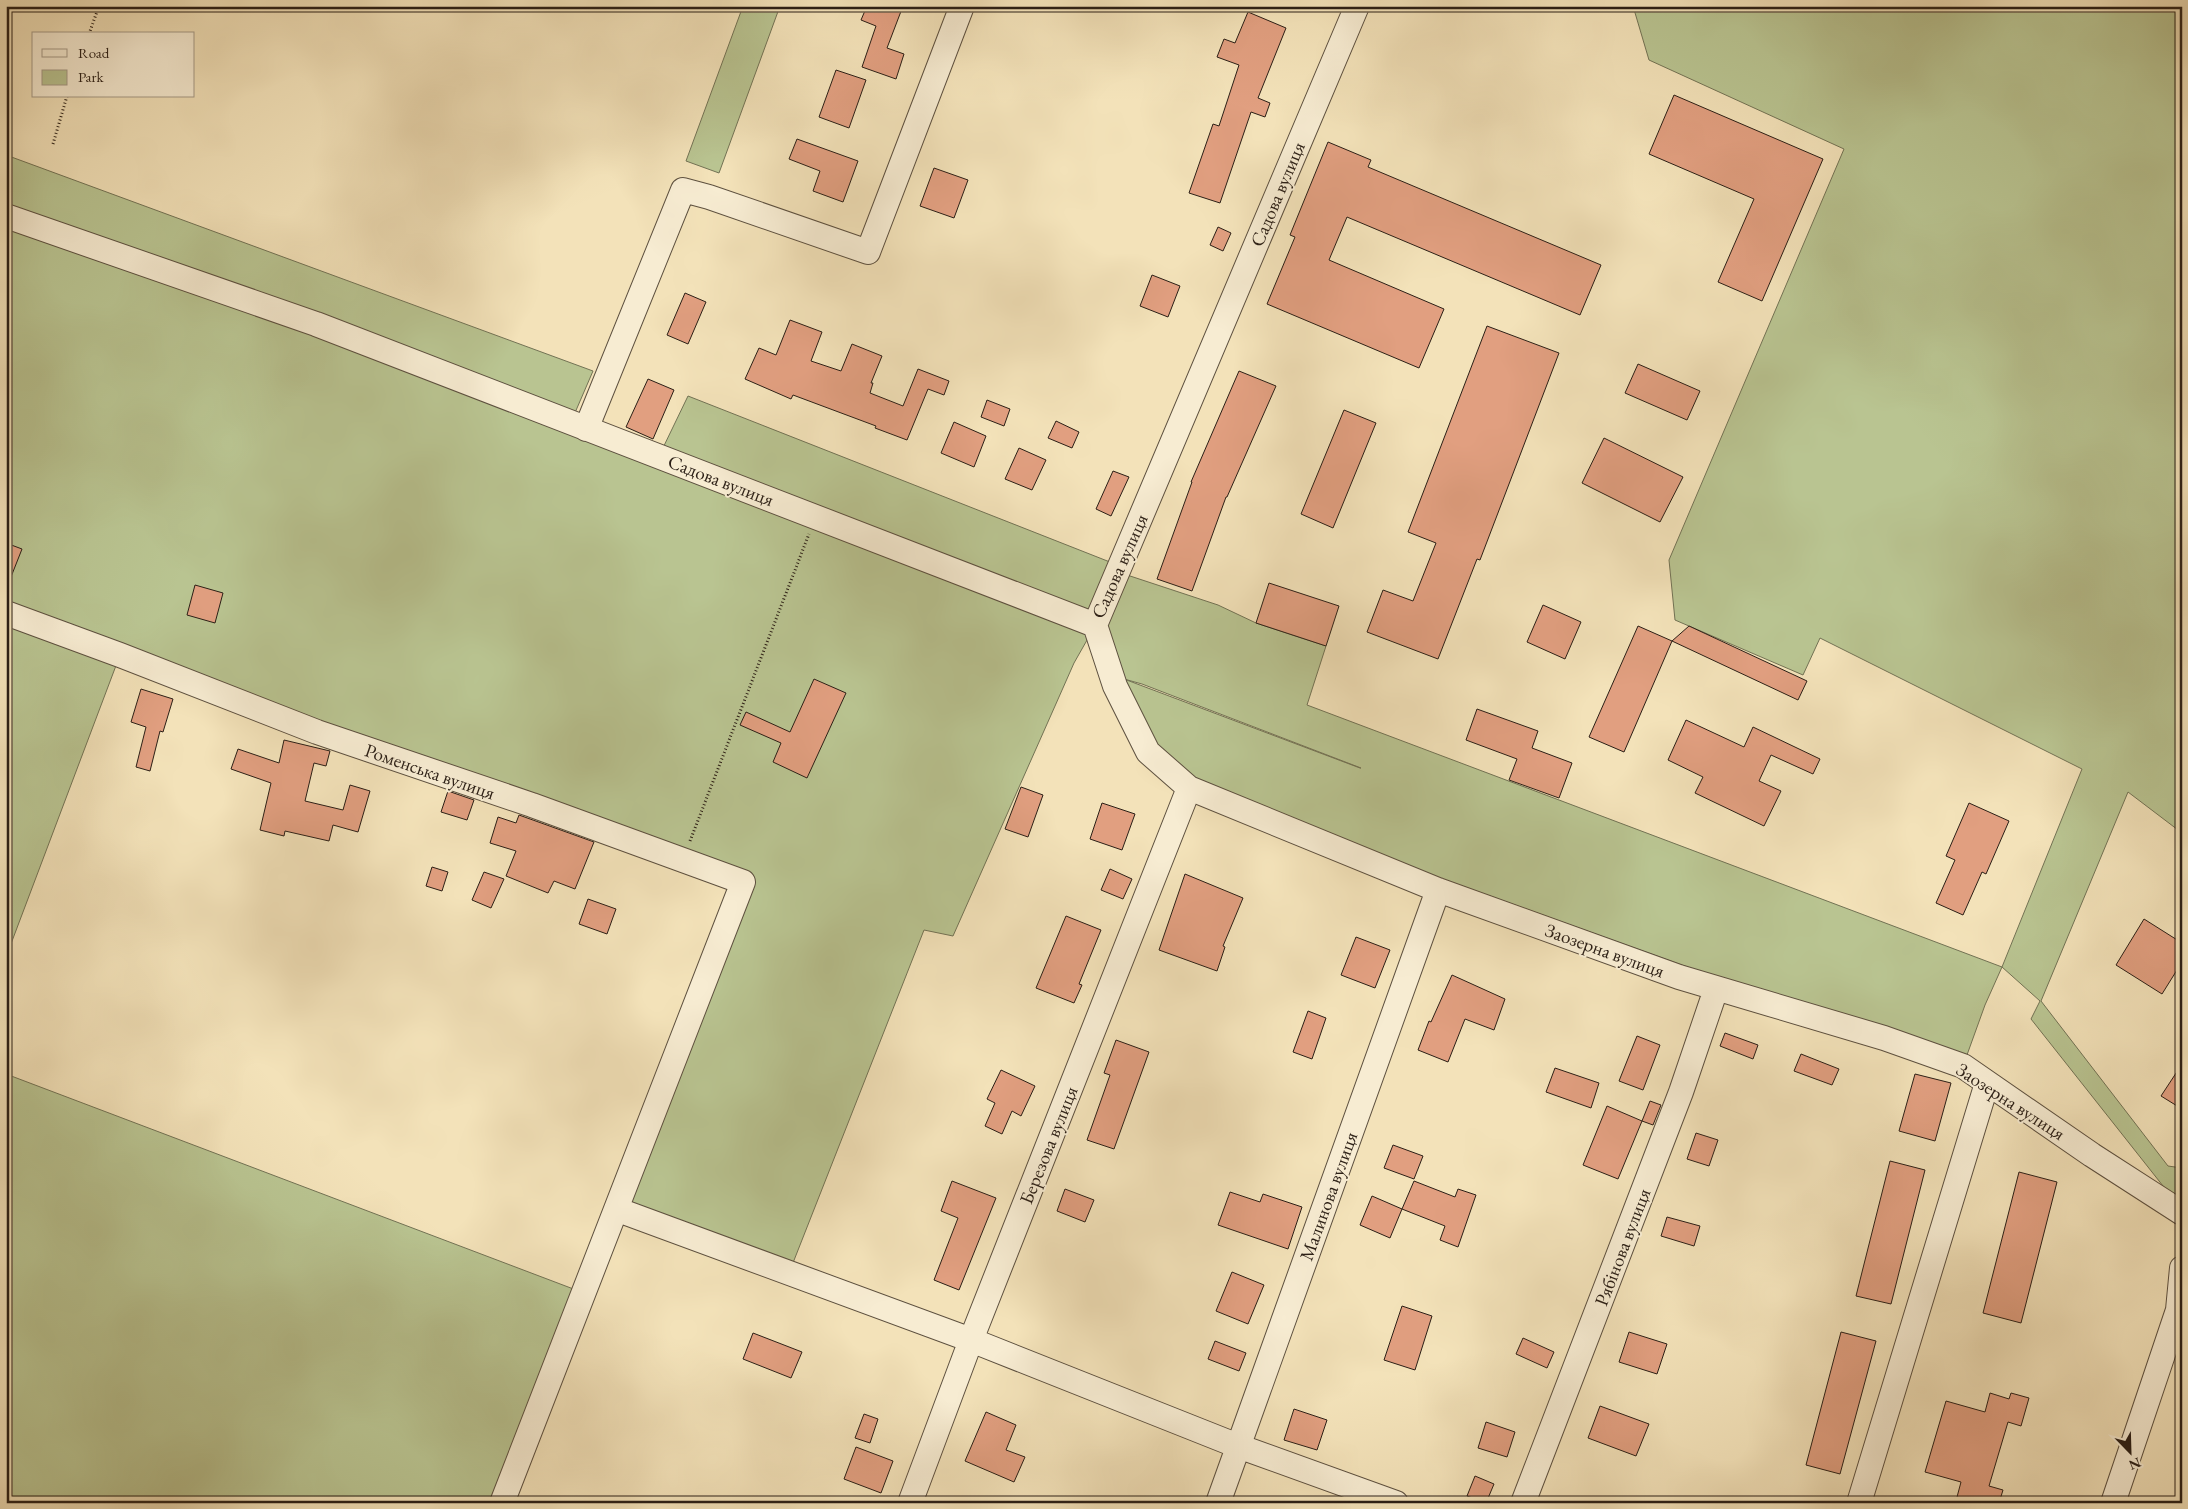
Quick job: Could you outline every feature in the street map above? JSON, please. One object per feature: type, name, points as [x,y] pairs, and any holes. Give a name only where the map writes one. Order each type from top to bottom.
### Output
[{"type":"street","points":[[586,429],[683,190],[710,197],[868,252],[962,6]]},
{"type":"street","name":"Садова вулиця","points":[[6,216],[316,324],[1095,625],[1357,6]]},
{"type":"street","name":"Роменська вулиця","points":[[6,613],[120,655],[317,732],[532,805],[743,882],[502,1503]]},
{"type":"street","name":"Заозерна вулиця","points":[[1095,625],[1115,686],[1148,752],[1189,788],[1438,890],[1716,989],[1884,1038],[1963,1066],[2092,1155],[2182,1213]]},
{"type":"street","name":"Березова вулиця","points":[[910,1503],[971,1340],[1189,788]]},
{"type":"street","name":"Малинова вулиця","points":[[1218,1503],[1438,890]]},
{"type":"street","name":"Рябінова вулиця","points":[[1523,1503],[1681,1092],[1716,989]]},
{"type":"street","points":[[1859,1503],[1987,1083]]},
{"type":"street","points":[[621,1212],[971,1340],[1238,1446],[1396,1503]]},
{"type":"street","points":[[2113,1503],[2178,1310],[2182,1268]]},
{"type":"path","points":[[90,32],[99,6]]},
{"type":"path","points":[[53,144],[66,98]]},
{"type":"path","points":[[683,860],[816,517]]},
{"type":"green space","points":[[743,6],[780,6],[719,173],[686,161]]},
{"type":"green space","points":[[1633,6],[2182,6],[2182,833],[2128,792],[2041,1001],[2168,1166],[2182,1168],[2182,1210],[2031,1019],[2040,1001],[2002,967],[2082,769],[1820,638],[1803,675],[1675,620],[1669,560],[1844,149],[1649,60]]},
{"type":"green space","points":[[6,155],[593,371],[571,422],[660,454],[688,396],[1115,564],[1118,572],[1218,605],[1256,623],[1326,646],[1307,705],[2002,967],[1985,1005],[1963,1066],[1189,788],[1148,752],[1095,626],[1074,663],[953,936],[924,930],[789,1273],[621,1211],[743,882],[120,655],[6,957]],"holes":[[[1124,679],[1142,684],[1361,768]]]},
{"type":"green space","points":[[6,1074],[584,1293],[500,1503],[6,1503]]},
{"type":"building","points":[[867,6],[903,6],[887,48],[904,54],[896,79],[862,67],[876,26],[861,20]]},
{"type":"building","points":[[1248,12],[1286,28],[1258,98],[1270,103],[1265,117],[1251,112],[1220,203],[1189,193],[1213,124],[1219,126],[1239,65],[1217,57],[1224,39],[1235,43]]},
{"type":"building","points":[[836,70],[866,80],[849,128],[819,117]]},
{"type":"building","points":[[1674,95],[1823,159],[1762,301],[1718,282],[1754,199],[1649,154]]},
{"type":"building","points":[[797,139],[858,161],[843,202],[813,191],[820,171],[789,159]]},
{"type":"building","points":[[1328,142],[1371,160],[1368,167],[1601,265],[1580,315],[1347,217],[1329,260],[1444,309],[1419,368],[1267,304],[1295,237],[1290,235]]},
{"type":"building","points":[[934,168],[968,180],[954,218],[920,206]]},
{"type":"building","points":[[1218,227],[1231,233],[1223,251],[1210,245]]},
{"type":"building","points":[[1152,275],[1180,286],[1168,317],[1140,306]]},
{"type":"building","points":[[685,293],[706,302],[688,344],[667,335]]},
{"type":"building","points":[[790,320],[822,332],[811,361],[841,371],[852,344],[882,356],[871,383],[873,383],[870,393],[903,406],[918,369],[949,381],[944,395],[928,389],[907,440],[875,428],[876,426],[793,395],[791,399],[745,379],[759,348],[776,355]]},
{"type":"building","points":[[1487,326],[1559,353],[1480,560],[1477,559],[1438,659],[1367,632],[1383,590],[1413,601],[1436,543],[1408,532]]},
{"type":"building","points":[[1638,364],[1700,391],[1687,420],[1625,393]]},
{"type":"building","points":[[1239,371],[1276,386],[1226,497],[1192,591],[1157,579],[1191,482]]},
{"type":"building","points":[[648,379],[674,390],[653,439],[626,427]]},
{"type":"building","points":[[987,400],[1010,409],[1004,426],[981,417]]},
{"type":"building","points":[[1344,410],[1376,423],[1333,528],[1301,514]]},
{"type":"building","points":[[1056,421],[1079,432],[1072,448],[1048,438]]},
{"type":"building","points":[[954,422],[986,436],[974,467],[941,453]]},
{"type":"building","points":[[1604,438],[1683,477],[1660,522],[1582,483]]},
{"type":"building","points":[[1019,448],[1046,460],[1032,490],[1005,479]]},
{"type":"building","points":[[1113,471],[1129,477],[1111,516],[1096,509]]},
{"type":"building","points":[[6,543],[22,549],[7,587],[6,587]]},
{"type":"building","points":[[1269,583],[1339,606],[1326,646],[1256,623]]},
{"type":"building","points":[[195,585],[223,593],[215,623],[187,615]]},
{"type":"building","points":[[1543,605],[1581,622],[1565,659],[1527,642]]},
{"type":"building","points":[[1638,626],[1672,641],[1624,752],[1589,737]]},
{"type":"building","points":[[1689,626],[1807,681],[1798,700],[1672,641]]},
{"type":"building","points":[[814,679],[846,693],[807,778],[773,762],[781,743],[740,725],[746,712],[790,732]]},
{"type":"building","points":[[141,689],[173,699],[163,732],[160,731],[150,771],[136,767],[146,727],[131,722]]},
{"type":"building","points":[[1477,709],[1538,731],[1532,748],[1572,763],[1559,798],[1509,780],[1517,759],[1466,740]]},
{"type":"building","points":[[1686,720],[1744,747],[1753,727],[1820,759],[1813,774],[1771,755],[1759,781],[1781,791],[1764,826],[1695,793],[1703,777],[1668,760]]},
{"type":"building","points":[[284,740],[330,751],[326,766],[314,763],[305,801],[343,810],[350,785],[370,791],[358,832],[333,825],[329,841],[285,831],[284,836],[260,830],[271,783],[231,769],[238,749],[279,763]]},
{"type":"building","points":[[1021,787],[1043,795],[1028,837],[1005,829]]},
{"type":"building","points":[[448,791],[474,800],[467,820],[441,812]]},
{"type":"building","points":[[1102,803],[1135,814],[1122,850],[1090,839]]},
{"type":"building","points":[[1969,803],[2009,821],[1986,874],[1982,872],[1963,915],[1936,903],[1955,860],[1946,856]]},
{"type":"building","points":[[519,815],[594,842],[575,889],[554,881],[548,893],[506,876],[516,851],[490,843],[498,817],[516,823]]},
{"type":"building","points":[[432,867],[448,872],[442,891],[426,886]]},
{"type":"building","points":[[1110,869],[1132,879],[1123,899],[1101,890]]},
{"type":"building","points":[[484,872],[504,879],[491,908],[472,900]]},
{"type":"building","points":[[1185,874],[1243,898],[1223,946],[1225,947],[1217,971],[1159,950]]},
{"type":"building","points":[[588,899],[616,909],[607,934],[579,924]]},
{"type":"building","points":[[1066,916],[1101,930],[1079,984],[1082,985],[1074,1003],[1036,988]]},
{"type":"building","points":[[2144,919],[2182,943],[2182,962],[2162,994],[2116,965]]},
{"type":"building","points":[[1356,937],[1390,950],[1375,988],[1341,975]]},
{"type":"building","points":[[1452,975],[1505,999],[1494,1030],[1465,1019],[1448,1062],[1418,1050],[1429,1021],[1431,1022]]},
{"type":"building","points":[[1308,1011],[1326,1018],[1312,1059],[1293,1052]]},
{"type":"building","points":[[1725,1033],[1758,1045],[1753,1059],[1720,1046]]},
{"type":"building","points":[[1637,1036],[1660,1045],[1643,1090],[1619,1081]]},
{"type":"building","points":[[1116,1040],[1149,1052],[1114,1149],[1087,1140],[1110,1075],[1104,1073]]},
{"type":"building","points":[[1801,1054],[1839,1069],[1832,1085],[1794,1071]]},
{"type":"building","points":[[2182,1064],[2182,1109],[2161,1096]]},
{"type":"building","points":[[1555,1068],[1599,1083],[1591,1108],[1546,1092]]},
{"type":"building","points":[[1001,1070],[1035,1086],[1021,1116],[1012,1111],[1002,1134],[985,1126],[995,1103],[987,1099]]},
{"type":"building","points":[[1915,1074],[1951,1083],[1935,1141],[1899,1131]]},
{"type":"building","points":[[1650,1101],[1661,1105],[1653,1125],[1642,1121]]},
{"type":"building","points":[[1607,1106],[1642,1121],[1618,1179],[1583,1165]]},
{"type":"building","points":[[1696,1133],[1718,1140],[1709,1166],[1687,1159]]},
{"type":"building","points":[[1393,1145],[1423,1156],[1414,1179],[1384,1168]]},
{"type":"building","points":[[1890,1161],[1925,1170],[1891,1304],[1856,1296]]},
{"type":"building","points":[[2019,1172],[2057,1182],[2021,1323],[1983,1313]]},
{"type":"building","points":[[952,1181],[996,1198],[959,1290],[934,1280],[958,1218],[941,1211]]},
{"type":"building","points":[[1414,1181],[1455,1197],[1458,1189],[1476,1195],[1458,1247],[1440,1240],[1445,1226],[1402,1209]]},
{"type":"building","points":[[1065,1189],[1094,1200],[1085,1222],[1057,1211]]},
{"type":"building","points":[[1230,1192],[1260,1202],[1263,1194],[1302,1207],[1288,1249],[1218,1225]]},
{"type":"building","points":[[1372,1196],[1402,1209],[1390,1238],[1360,1225]]},
{"type":"building","points":[[1667,1217],[1700,1226],[1694,1246],[1661,1236]]},
{"type":"building","points":[[1232,1272],[1264,1285],[1248,1324],[1216,1311]]},
{"type":"building","points":[[1402,1306],[1432,1316],[1415,1370],[1384,1360]]},
{"type":"building","points":[[1629,1332],[1667,1344],[1657,1374],[1619,1362]]},
{"type":"building","points":[[1841,1332],[1876,1341],[1840,1474],[1806,1465]]},
{"type":"building","points":[[753,1333],[802,1352],[791,1378],[743,1359]]},
{"type":"building","points":[[1523,1338],[1554,1352],[1547,1368],[1516,1354]]},
{"type":"building","points":[[1215,1341],[1246,1353],[1239,1371],[1208,1359]]},
{"type":"building","points":[[1990,1393],[2009,1399],[2011,1393],[2029,1398],[2021,1426],[2008,1422],[1989,1486],[2003,1490],[1999,1503],[1978,1503],[1957,1497],[1961,1482],[1925,1472],[1946,1401],[1985,1412]]},
{"type":"building","points":[[1600,1406],[1649,1424],[1636,1456],[1588,1438]]},
{"type":"building","points":[[1294,1409],[1327,1420],[1317,1450],[1284,1440]]},
{"type":"building","points":[[986,1412],[1016,1425],[1006,1450],[1025,1457],[1014,1482],[965,1461]]},
{"type":"building","points":[[864,1414],[878,1419],[870,1443],[855,1438]]},
{"type":"building","points":[[1486,1422],[1515,1432],[1507,1457],[1478,1448]]},
{"type":"building","points":[[856,1447],[893,1461],[881,1493],[844,1479]]},
{"type":"building","points":[[1475,1476],[1494,1484],[1486,1503],[1467,1496]]}]
